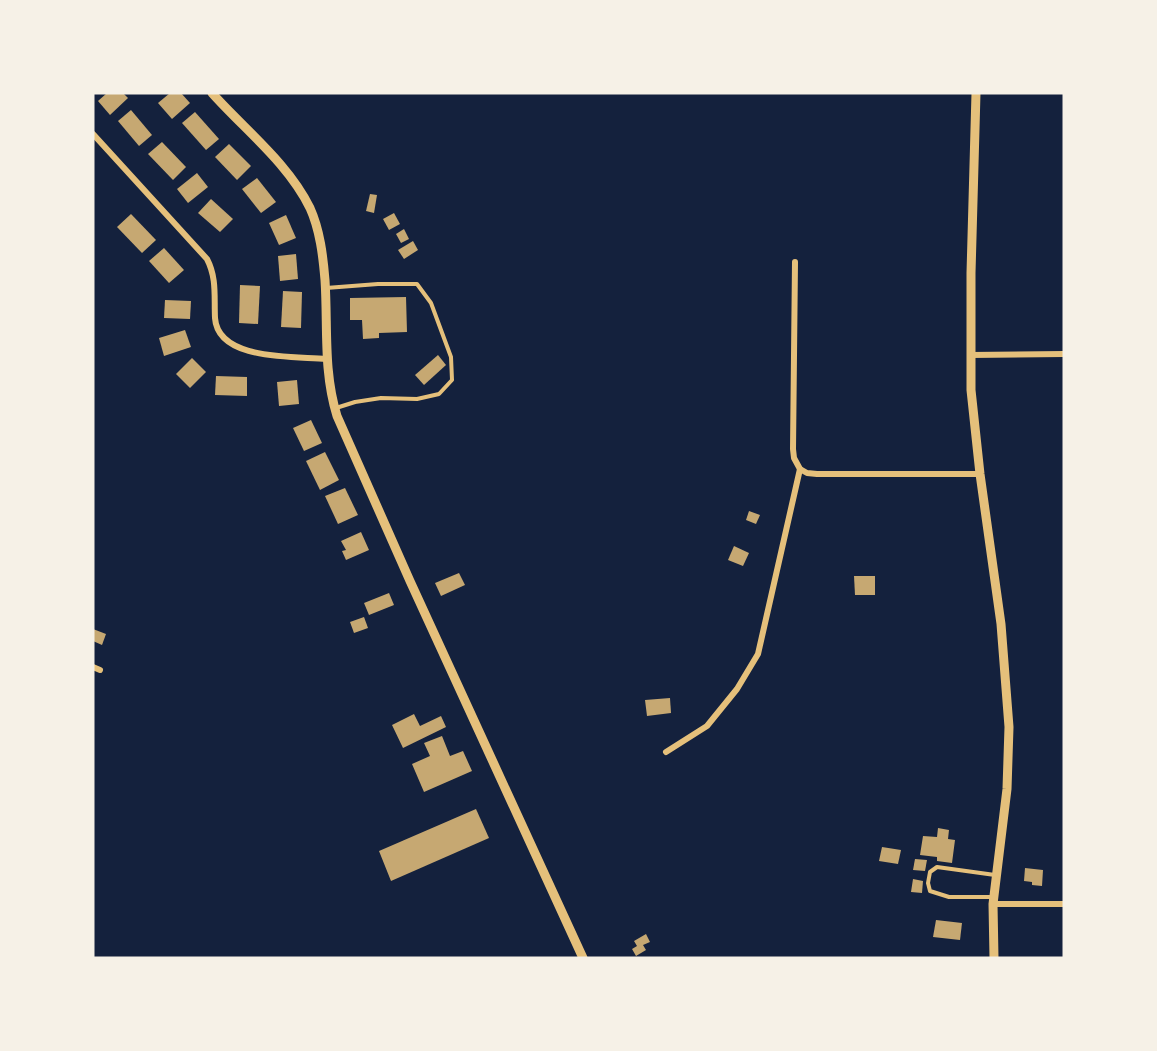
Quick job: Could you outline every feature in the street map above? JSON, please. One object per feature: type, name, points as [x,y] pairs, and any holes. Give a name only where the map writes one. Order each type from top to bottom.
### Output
[{"type":"street","points":[[212,93],[262,146],[301,193],[313,216],[320,240],[325,288],[326,358],[335,408],[410,581],[583,958]]},
{"type":"street","points":[[976,93],[970,355],[973,415],[1001,624],[1009,727],[1007,789],[994,901],[994,958]]},
{"type":"street","points":[[93,134],[207,259],[214,275],[216,327],[224,339],[234,347],[250,352],[326,358]]},
{"type":"street","points":[[795,262],[793,449],[794,458],[800,469],[807,473],[817,474],[980,474]]},
{"type":"street","points":[[970,355],[1064,354]]},
{"type":"street","points":[[666,752],[707,726],[737,689],[758,654],[800,469]]},
{"type":"street","points":[[994,901],[1064,904]]},
{"type":"lane","points":[[325,288],[378,284],[417,285],[431,303],[451,357],[453,380],[439,394],[417,399],[381,398],[335,408]]},
{"type":"lane","points":[[994,901],[949,897],[930,891],[928,883],[930,872],[937,867],[996,875]]},
{"type":"building","points":[[107,93],[123,93],[128,98],[110,115],[98,101]]},
{"type":"building","points":[[170,93],[181,93],[190,103],[172,119],[158,103]]},
{"type":"building","points":[[131,110],[152,135],[139,146],[118,121]]},
{"type":"building","points":[[195,112],[219,139],[206,150],[182,123]]},
{"type":"building","points":[[162,142],[186,167],[173,180],[148,154]]},
{"type":"building","points":[[229,144],[251,166],[237,180],[215,157]]},
{"type":"building","points":[[197,173],[208,187],[188,203],[177,189]]},
{"type":"building","points":[[257,178],[276,202],[261,213],[242,189]]},
{"type":"building","points":[[370,194],[377,195],[374,213],[366,211]]},
{"type":"building","points":[[211,199],[233,219],[220,232],[198,213]]},
{"type":"building","points":[[394,213],[400,224],[389,230],[383,219]]},
{"type":"building","points":[[131,214],[156,240],[142,253],[117,227]]},
{"type":"building","points":[[286,215],[296,238],[279,245],[269,223]]},
{"type":"building","points":[[404,229],[409,239],[401,243],[396,234]]},
{"type":"building","points":[[413,241],[418,250],[404,259],[398,250]]},
{"type":"building","points":[[164,248],[184,270],[169,283],[149,261]]},
{"type":"building","points":[[296,254],[298,279],[280,281],[278,256]]},
{"type":"building","points":[[240,285],[260,286],[258,324],[239,323]]},
{"type":"building","points":[[283,291],[302,292],[301,328],[281,327]]},
{"type":"building","points":[[406,297],[407,332],[379,333],[379,338],[363,339],[362,320],[350,320],[350,298]]},
{"type":"building","points":[[165,300],[191,301],[190,319],[164,318]]},
{"type":"building","points":[[185,330],[191,347],[164,356],[159,338]]},
{"type":"building","points":[[438,355],[446,365],[424,385],[415,375]]},
{"type":"building","points":[[192,358],[206,372],[190,388],[176,374]]},
{"type":"building","points":[[216,376],[247,377],[247,396],[215,395]]},
{"type":"building","points":[[297,380],[299,404],[279,406],[277,382]]},
{"type":"building","points":[[311,420],[322,443],[304,451],[293,428]]},
{"type":"building","points":[[325,452],[339,480],[320,490],[306,461]]},
{"type":"building","points":[[345,488],[358,515],[338,524],[325,496]]},
{"type":"building","points":[[749,511],[760,515],[756,524],[746,520]]},
{"type":"building","points":[[361,532],[369,550],[346,560],[342,551],[346,550],[341,541]]},
{"type":"building","points":[[734,546],[749,553],[743,566],[728,560]]},
{"type":"building","points":[[459,573],[465,585],[441,596],[435,583]]},
{"type":"building","points":[[854,576],[875,576],[875,595],[855,595]]},
{"type":"building","points":[[389,593],[394,605],[369,615],[364,603]]},
{"type":"building","points":[[364,617],[368,628],[354,633],[350,622]]},
{"type":"building","points":[[93,629],[106,634],[102,645],[93,641]]},
{"type":"building","points":[[670,698],[671,713],[647,716],[645,700]]},
{"type":"building","points":[[414,714],[420,726],[441,716],[446,727],[403,748],[392,725]]},
{"type":"building","points":[[442,736],[450,756],[463,751],[472,771],[424,792],[412,764],[430,756],[424,743]]},
{"type":"building","points":[[476,809],[489,838],[391,881],[379,851]]},
{"type":"building","points":[[938,828],[949,830],[948,839],[955,840],[952,863],[937,861],[937,857],[920,855],[923,836],[937,837]]},
{"type":"building","points":[[882,847],[901,850],[898,864],[879,861]]},
{"type":"building","points":[[915,859],[927,860],[925,871],[913,870]]},
{"type":"building","points":[[1025,868],[1043,870],[1042,886],[1024,881]]},
{"type":"building","points":[[913,879],[923,881],[922,893],[911,892]]},
{"type":"building","points":[[936,920],[962,923],[960,940],[933,937]]},
{"type":"building","points":[[646,934],[650,942],[643,945],[646,950],[636,956],[632,949],[637,946],[634,941]]}]
